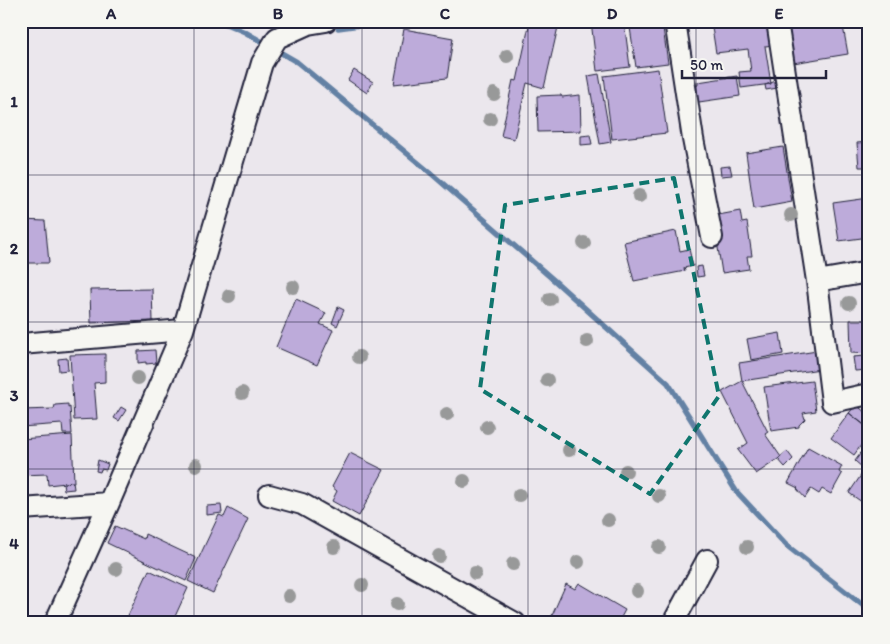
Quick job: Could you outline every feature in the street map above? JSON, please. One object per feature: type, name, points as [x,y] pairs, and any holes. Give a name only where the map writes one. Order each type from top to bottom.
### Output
[{"type":"street","points":[[55,623],[183,330],[262,64],[277,38],[308,24],[326,21]]},
{"type":"street","points":[[675,21],[693,140],[712,237]]},
{"type":"street","points":[[777,21],[817,281],[832,402],[869,394]]},
{"type":"street","points":[[817,281],[869,272]]},
{"type":"street","points":[[21,344],[183,330]]},
{"type":"street","points":[[269,495],[302,504],[515,623]]},
{"type":"street","points":[[21,509],[109,503]]},
{"type":"street","points":[[673,623],[706,560]]},
{"type":"highlighted area","points":[[674,178],[719,396],[650,494],[480,389],[505,205]]},
{"type":"building","points":[[530,21],[558,27],[544,88],[527,83],[514,139],[501,136],[513,80],[517,81]]},
{"type":"building","points":[[591,21],[624,21],[630,67],[597,71]]},
{"type":"building","points":[[629,21],[662,21],[668,63],[636,67]]},
{"type":"building","points":[[711,21],[770,21],[774,45],[765,46],[771,84],[741,88],[739,72],[751,71],[748,49],[716,53]]},
{"type":"building","points":[[787,21],[842,21],[848,54],[793,63]]},
{"type":"building","points":[[404,29],[453,38],[447,78],[394,84]]},
{"type":"building","points":[[658,69],[667,133],[612,139],[604,76]]},
{"type":"building","points":[[354,70],[373,82],[367,93],[348,80]]},
{"type":"building","points":[[599,74],[611,142],[600,144],[588,76]]},
{"type":"building","points":[[737,76],[740,96],[692,103],[689,87],[698,85],[698,82]]},
{"type":"building","points":[[776,81],[777,88],[766,90],[765,85]]},
{"type":"building","points":[[561,95],[562,97],[580,95],[581,131],[538,132],[537,96]]},
{"type":"building","points":[[590,135],[592,144],[581,145],[581,136]]},
{"type":"building","points":[[869,142],[869,167],[859,167],[857,143]]},
{"type":"building","points":[[783,147],[792,202],[754,209],[746,153]]},
{"type":"building","points":[[730,166],[732,175],[721,176],[720,167]]},
{"type":"building","points":[[869,198],[869,237],[839,241],[833,203]]},
{"type":"building","points":[[740,211],[742,223],[747,222],[752,256],[747,256],[749,269],[722,273],[713,216]]},
{"type":"building","points":[[21,220],[45,221],[49,263],[21,263]]},
{"type":"building","points":[[676,231],[680,251],[689,249],[693,266],[684,268],[685,271],[634,281],[624,242]]},
{"type":"building","points":[[702,266],[704,276],[697,277],[696,267]]},
{"type":"building","points":[[152,289],[153,321],[91,323],[90,290]]},
{"type":"building","points":[[296,299],[326,313],[320,324],[333,330],[317,365],[276,347]]},
{"type":"building","points":[[338,307],[344,310],[337,326],[332,323]]},
{"type":"building","points":[[867,312],[869,312],[869,354],[851,353],[850,320],[868,320]]},
{"type":"building","points":[[780,333],[783,354],[751,360],[747,339]]},
{"type":"building","points":[[155,350],[156,363],[138,363],[138,351]]},
{"type":"building","points":[[817,351],[820,369],[742,381],[739,363]]},
{"type":"building","points":[[105,354],[105,382],[94,383],[97,419],[74,420],[70,355]]},
{"type":"building","points":[[865,356],[867,370],[855,371],[853,357]]},
{"type":"building","points":[[67,358],[68,370],[59,371],[58,359]]},
{"type":"building","points":[[742,381],[768,432],[765,434],[781,457],[756,474],[738,450],[748,443],[722,392]]},
{"type":"building","points":[[812,381],[816,411],[803,413],[805,419],[799,427],[771,431],[764,387]]},
{"type":"building","points":[[68,404],[68,408],[70,407],[72,434],[63,434],[62,424],[21,427],[21,410],[54,409],[55,405]]},
{"type":"building","points":[[856,405],[869,415],[869,422],[866,426],[849,413]]},
{"type":"building","points":[[121,407],[126,410],[119,421],[114,418]]},
{"type":"building","points":[[849,413],[869,429],[869,434],[854,455],[831,438]]},
{"type":"building","points":[[72,435],[74,482],[48,485],[47,474],[21,475],[21,439]]},
{"type":"building","points":[[869,442],[869,462],[863,468],[855,461]]},
{"type":"building","points":[[808,447],[842,466],[839,472],[842,474],[831,494],[822,489],[819,494],[811,489],[805,498],[798,488],[788,483]]},
{"type":"building","points":[[787,451],[793,459],[785,467],[778,459]]},
{"type":"building","points":[[350,453],[384,470],[359,516],[332,501],[337,491],[332,487]]},
{"type":"building","points":[[98,460],[108,464],[106,470],[96,471]]},
{"type":"building","points":[[864,471],[869,474],[869,507],[849,493]]},
{"type":"building","points":[[21,477],[26,477],[27,499],[21,499]]},
{"type":"building","points":[[73,482],[74,489],[64,490],[63,483]]},
{"type":"building","points":[[221,505],[222,513],[207,515],[207,506]]},
{"type":"building","points":[[228,508],[248,519],[213,593],[188,581],[219,515],[224,517]]},
{"type":"building","points":[[115,526],[144,539],[145,534],[196,558],[186,581],[107,543]]},
{"type":"building","points":[[149,570],[188,588],[172,623],[125,622]]},
{"type":"building","points":[[579,583],[625,610],[618,623],[556,623],[550,620],[566,584],[575,589]]},
{"type":"waterway","points":[[219,21],[245,32],[297,62],[433,175],[668,383],[736,491],[786,545],[869,610]]},
{"type":"waterway","points":[[338,28],[390,21]]}]
